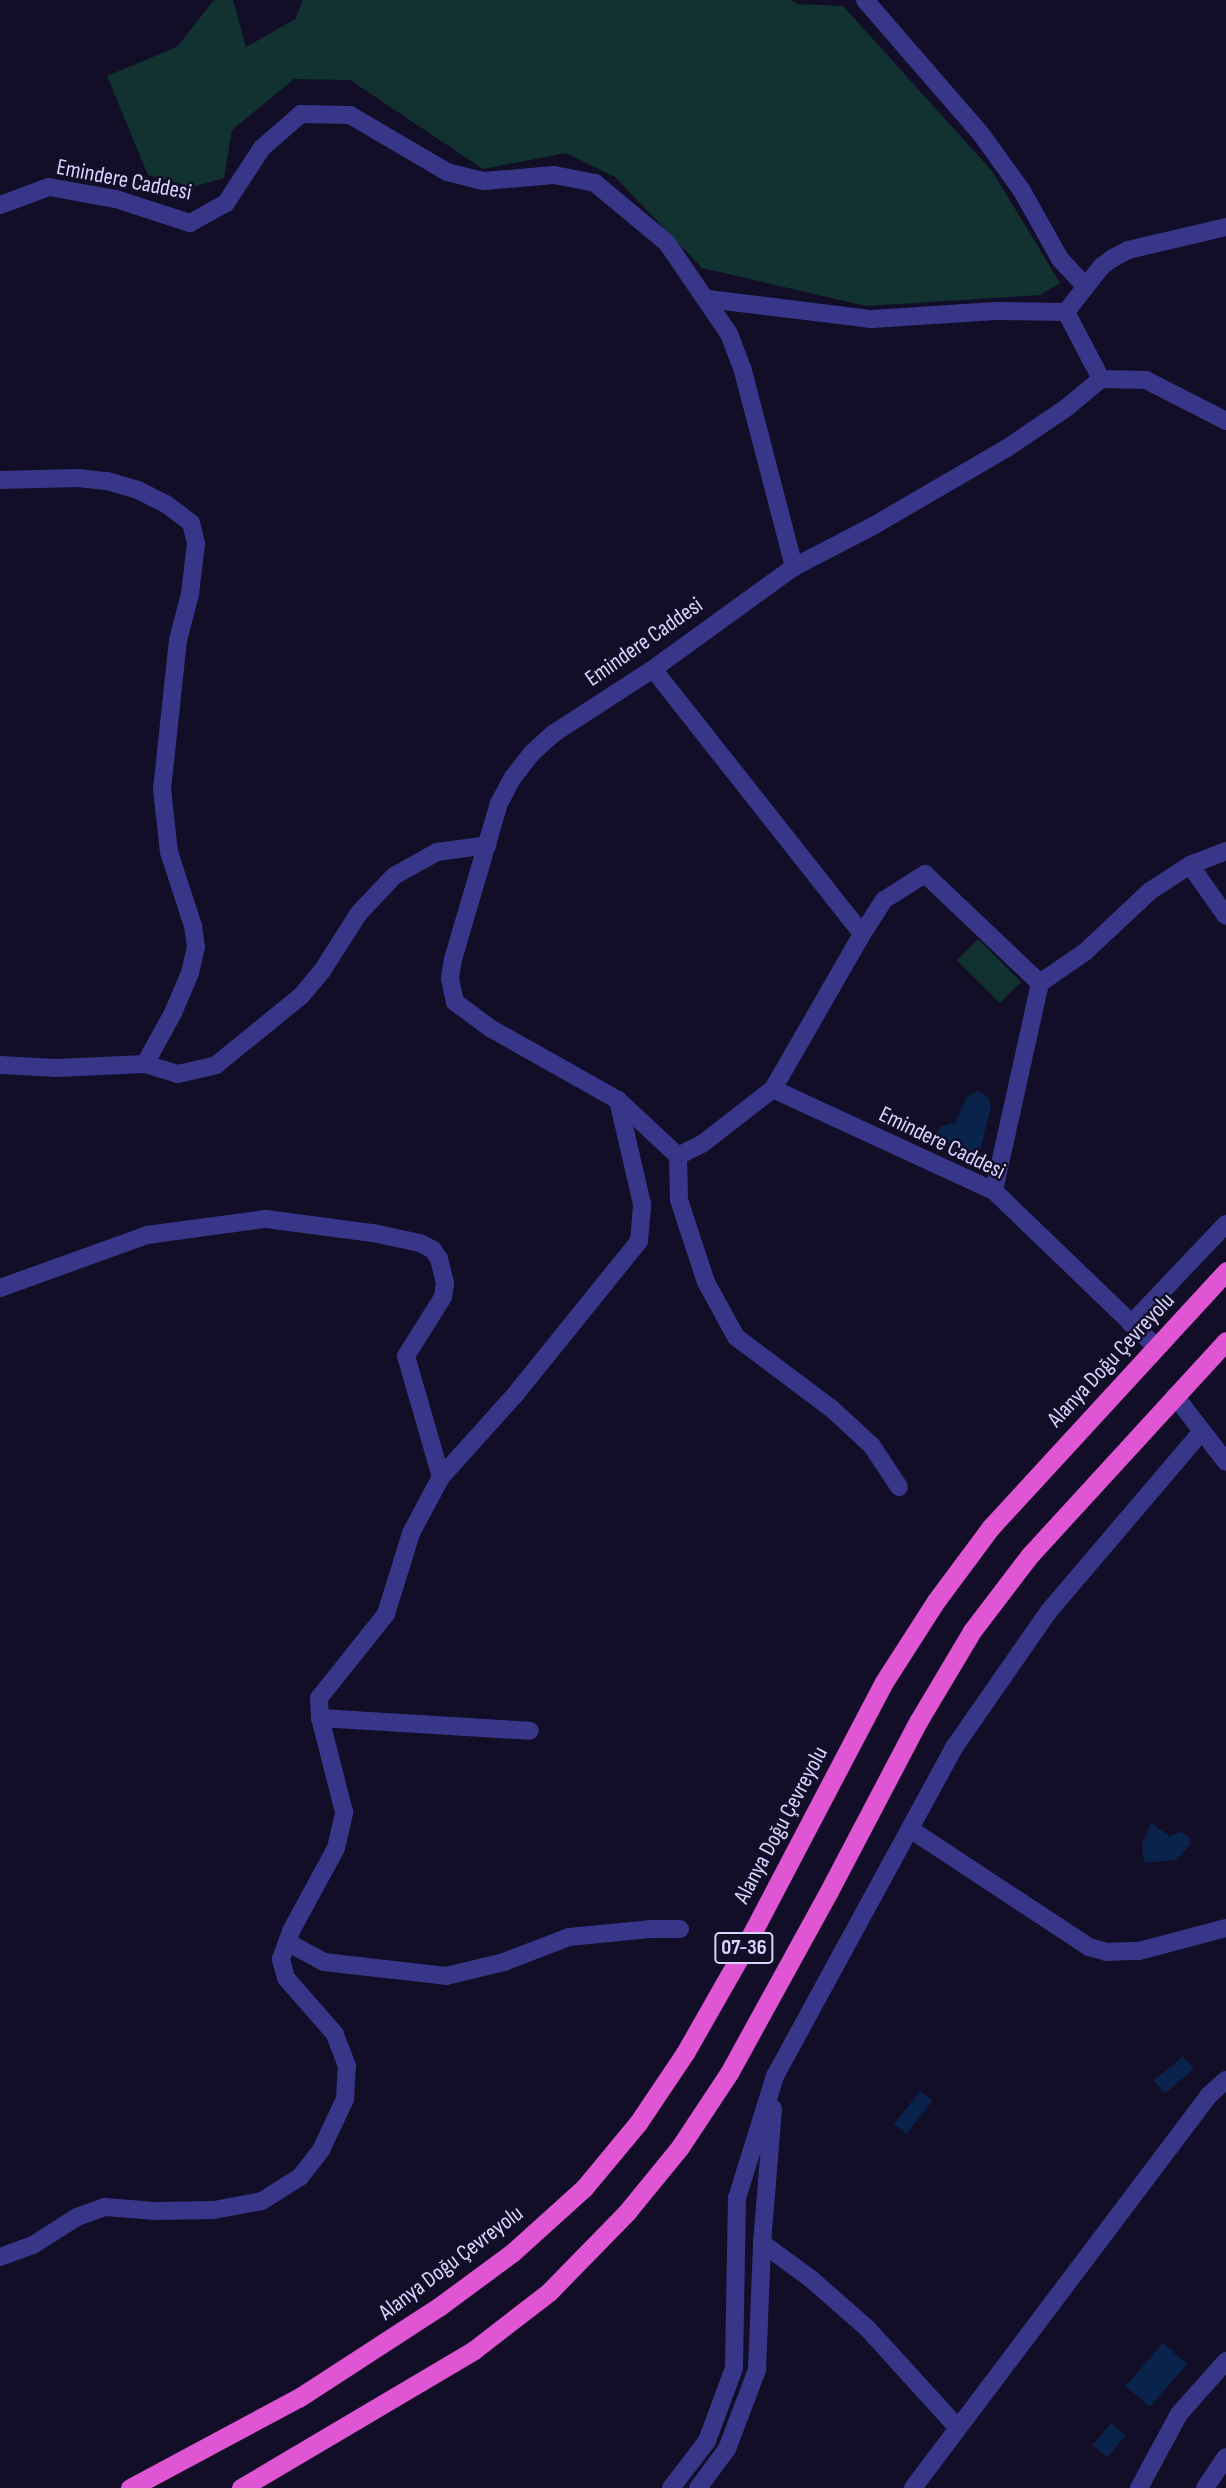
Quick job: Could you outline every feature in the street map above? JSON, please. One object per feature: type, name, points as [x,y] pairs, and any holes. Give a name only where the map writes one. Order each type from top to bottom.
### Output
[{"type":"highway","name":"Alanya Doğu Çevreyolu","points":[[130,2488],[300,2397],[429,2314],[512,2253],[584,2188],[638,2123],[685,2053],[738,1960],[884,1682],[936,1601],[991,1527],[1226,1271]]},
{"type":"highway","name":"07-36","points":[[241,2488],[474,2350],[549,2292],[627,2213],[680,2147],[729,2073],[919,1720],[972,1631],[1030,1555],[1226,1341]]},
{"type":"street","points":[[865,0],[981,134],[1022,191],[1060,258],[1085,286]]},
{"type":"street","name":"Emindere Caddesi","points":[[0,205],[50,187],[116,199],[190,223],[226,203],[262,148],[301,114],[350,115],[447,172],[484,181],[554,175],[595,183],[667,243],[708,299],[729,334],[743,370],[794,567],[653,668],[553,734],[532,753],[513,777],[499,803],[453,958],[450,979],[455,1002],[490,1028],[618,1100],[678,1156]]},
{"type":"street","points":[[1066,312],[1102,266],[1128,250],[1226,227]]},
{"type":"street","points":[[708,299],[873,319],[996,311],[1066,312]]},
{"type":"street","points":[[1066,312],[1101,379]]},
{"type":"street","points":[[794,567],[873,526],[1007,448],[1101,379],[1146,380],[1226,421]]},
{"type":"street","points":[[0,480],[77,478],[107,481],[138,490],[166,504],[191,523],[196,543],[190,594],[178,640],[162,789],[169,852],[193,926],[196,947],[190,973],[173,1013],[145,1064]]},
{"type":"street","points":[[653,668],[862,934]]},
{"type":"street","points":[[0,1065],[57,1068],[145,1064],[178,1073],[216,1065],[301,996],[322,971],[359,913],[394,876],[438,852],[488,845]]},
{"type":"street","points":[[995,1191],[1040,984],[1085,952],[1150,891],[1191,865],[1226,851]]},
{"type":"street","points":[[1191,865],[1226,916]]},
{"type":"street","points":[[899,1487],[872,1446],[832,1409],[736,1337],[706,1282],[679,1200],[678,1156],[702,1144],[773,1088],[884,900],[925,874],[1040,984]]},
{"type":"street","name":"Emindere Caddesi","points":[[773,1088],[995,1191],[1156,1348]]},
{"type":"street","points":[[0,2257],[33,2245],[77,2217],[105,2207],[156,2211],[214,2210],[262,2201],[300,2177],[321,2150],[345,2099],[347,2066],[335,2034],[286,1978],[281,1959],[287,1942],[336,1847],[344,1812],[320,1718],[319,1698],[386,1614],[411,1533],[441,1477],[514,1396],[639,1241],[642,1204],[618,1100]]},
{"type":"street","points":[[0,1288],[147,1235],[266,1219],[420,1242],[433,1250],[439,1259],[445,1283],[443,1297],[406,1356],[441,1477]]},
{"type":"street","points":[[1131,1324],[1226,1224]]},
{"type":"street","points":[[1175,1396],[1226,1462]]},
{"type":"street","points":[[671,2488],[707,2441],[734,2368],[737,2198],[775,2076],[953,1749],[1049,1611],[1202,1431]]},
{"type":"street","points":[[320,1718],[530,1731]]},
{"type":"street","points":[[910,1829],[1088,1947],[1106,1952],[1139,1951],[1226,1928]]},
{"type":"street","points":[[287,1942],[324,1962],[446,1976],[504,1962],[569,1937],[650,1929],[680,1930]]},
{"type":"street","points":[[698,2488],[727,2449],[757,2370],[762,2243],[775,2076]]},
{"type":"street","points":[[913,2488],[1208,2096],[1226,2080]]},
{"type":"street","points":[[762,2243],[811,2279],[867,2328],[958,2428]]},
{"type":"street","points":[[1139,2488],[1179,2414],[1226,2361]]},
{"type":"street","points":[[1205,2488],[1226,2458]]},
{"type":"green space","points":[[214,0],[233,0],[246,47],[295,19],[303,0],[790,0],[798,4],[843,6],[992,171],[1060,283],[1040,295],[866,306],[702,268],[615,177],[566,153],[483,169],[350,80],[294,79],[232,130],[224,178],[192,187],[148,175],[107,76],[177,47]]},
{"type":"green space","points":[[978,939],[1021,982],[1000,1003],[957,960]]},
{"type":"water","points":[[978,1091],[989,1098],[991,1106],[978,1160],[937,1143],[933,1137],[941,1126],[955,1123],[966,1098]]},
{"type":"water","points":[[1151,1823],[1169,1836],[1181,1832],[1189,1837],[1191,1844],[1176,1860],[1144,1863],[1142,1844]]},
{"type":"water","points":[[1183,2056],[1194,2069],[1165,2093],[1154,2080]]},
{"type":"water","points":[[920,2091],[933,2101],[907,2134],[894,2124]]},
{"type":"water","points":[[1163,2343],[1187,2364],[1150,2407],[1126,2386]]},
{"type":"water","points":[[1111,2423],[1126,2435],[1108,2457],[1093,2446]]}]
